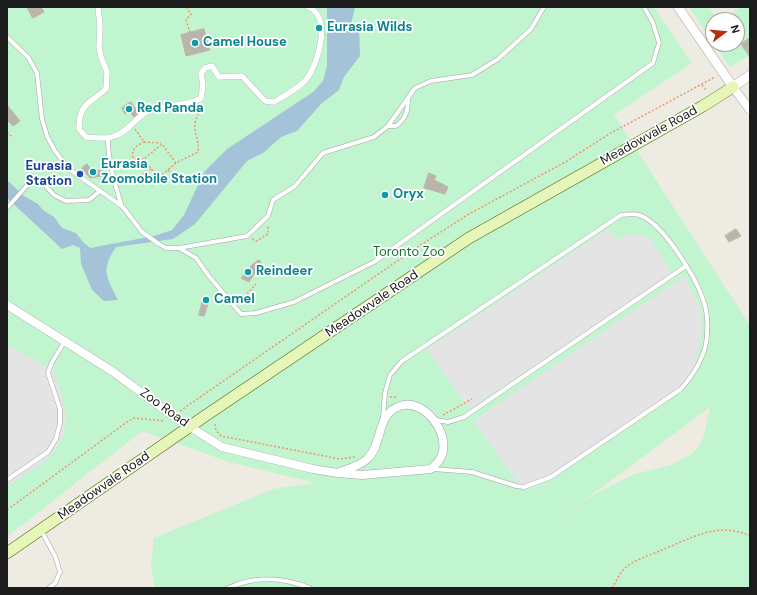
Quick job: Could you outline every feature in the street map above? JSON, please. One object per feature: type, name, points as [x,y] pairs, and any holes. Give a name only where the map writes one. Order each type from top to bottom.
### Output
[{"type":"main road","name":"Meadowvale Road","points":[[7,553],[469,238],[703,106],[733,87]]},
{"type":"street","points":[[98,7],[100,26],[99,47],[100,57],[107,72],[106,89],[85,105],[79,116],[79,129],[86,137],[108,139],[123,132],[132,125],[139,116],[148,111],[173,104],[196,102],[201,98],[204,85],[201,73],[205,68],[212,66],[219,78],[242,76],[265,101],[274,102],[304,81],[317,63],[321,43],[320,17],[308,7]]},
{"type":"street","points":[[678,7],[722,73],[750,110]]},
{"type":"street","name":"Meadowvale Road","points":[[733,87],[750,75]]},
{"type":"street","name":"Zoo Road","points":[[7,305],[119,376],[212,442],[232,450],[313,469],[338,473],[362,475],[431,469]]},
{"type":"street","points":[[338,473],[366,461],[375,449],[383,420],[395,408],[409,404],[423,410],[434,420],[442,436],[442,456],[431,469]]},
{"type":"lane","points":[[108,139],[108,154],[111,171],[123,207],[142,232],[159,244],[166,248],[180,248],[247,236],[268,216],[273,200],[295,186],[323,153],[374,137],[388,126],[415,88],[431,81],[472,75],[498,59],[531,29],[544,7]]},
{"type":"lane","points":[[180,248],[196,258],[241,314],[256,313],[294,302],[374,262],[609,97],[653,63],[659,43],[653,23],[644,7]]},
{"type":"lane","points":[[7,38],[28,57],[37,73],[42,119],[47,136],[55,152],[69,169],[123,207]]},
{"type":"lane","points":[[388,126],[396,126],[403,121],[407,112],[408,96]]},
{"type":"lane","points":[[7,208],[32,180],[40,180],[54,195],[66,201],[88,200],[100,192]]},
{"type":"lane","points":[[383,420],[385,396],[390,375],[402,361],[621,215],[639,214],[660,229],[686,266],[703,298],[706,310],[707,336],[696,370],[681,389],[551,477],[524,487],[516,486],[472,472],[431,469]]},
{"type":"lane","points":[[434,420],[448,422],[464,417],[686,266]]},
{"type":"lane","points":[[7,480],[48,452],[56,439],[60,423],[60,409],[48,373],[52,362],[65,341]]},
{"type":"lane","points":[[40,530],[54,556],[60,572],[55,583],[49,588]]},
{"type":"lane","points":[[228,588],[241,582],[280,578],[310,588]]},
{"type":"path","points":[[186,7],[191,14],[186,20],[190,33]]},
{"type":"path","points":[[184,409],[416,248],[469,214],[567,161],[609,134],[722,73]]},
{"type":"path","points":[[144,159],[158,178],[176,163],[198,152],[200,144],[196,133],[195,123],[199,116],[201,98]]},
{"type":"path","points":[[132,125],[144,142]]},
{"type":"path","points":[[7,132],[12,137]]},
{"type":"path","points":[[162,144],[144,159],[133,159],[132,153],[134,148],[144,142],[162,144],[176,163]]},
{"type":"path","points":[[151,169],[143,174],[152,186]]},
{"type":"path","points":[[168,170],[174,179]]},
{"type":"path","points":[[82,178],[89,172],[92,175],[111,171]]},
{"type":"path","points":[[247,236],[257,241],[268,234],[268,216]]},
{"type":"path","points":[[235,308],[256,284]]},
{"type":"path","points":[[385,396],[401,398]]},
{"type":"path","points":[[442,415],[472,399]]},
{"type":"path","points":[[7,510],[126,422],[134,418],[164,422]]},
{"type":"path","points":[[215,424],[216,430],[221,436],[340,459],[358,456]]},
{"type":"path","points":[[612,588],[624,569],[635,561],[696,534],[720,530],[740,531],[750,536]]},
{"type":"green space","name":"Toronto Zoo","points":[[7,7],[654,7],[692,63],[614,115],[749,324],[750,322],[750,588],[155,588],[151,565],[154,538],[273,489],[315,483],[229,462],[142,431],[7,537]],"holes":[[[710,407],[703,439],[693,453],[672,465],[634,474],[595,494],[562,517]]]},
{"type":"green space","points":[[689,7],[709,7],[712,12],[705,12],[705,31]]},
{"type":"green space","points":[[742,7],[750,7],[750,55],[730,67],[720,52],[745,52],[745,12],[734,12]]},
{"type":"shaded area","points":[[608,229],[618,239],[631,234],[643,235],[651,240],[672,274],[469,409],[427,349]]},
{"type":"shaded area","points":[[684,276],[699,304],[703,325],[696,363],[682,385],[569,465],[532,486],[521,487],[473,421]]},
{"type":"shaded area","points":[[7,345],[53,370],[64,403],[66,419],[63,436],[54,452],[40,465],[7,486]]},
{"type":"water","points":[[327,7],[355,7],[351,24],[359,30],[360,56],[344,77],[339,90],[321,104],[297,131],[281,137],[263,153],[247,161],[195,224],[173,239],[116,247],[108,262],[107,274],[118,300],[104,301],[92,290],[81,264],[80,248],[73,245],[62,249],[7,198],[7,180],[24,196],[38,204],[43,210],[54,217],[62,228],[76,233],[90,248],[154,236],[172,230],[184,215],[204,172],[227,149],[313,92],[323,81],[327,66]]},
{"type":"building","points":[[27,7],[41,7],[44,12],[33,18]]},
{"type":"building","name":"Camel House","points":[[204,29],[210,50],[186,56],[181,35]]},
{"type":"building","points":[[750,38],[750,57],[745,50],[745,41]]},
{"type":"building","name":"Red Panda","points":[[131,102],[138,113],[134,117],[129,111],[125,114],[122,108]]},
{"type":"building","points":[[7,105],[20,121],[13,126],[7,120]]},
{"type":"building","name":"Eurasia Zoomobile Station","points":[[87,164],[92,171],[101,170],[102,176],[90,178],[82,168]]},
{"type":"building","points":[[429,173],[436,176],[434,180],[448,187],[445,194],[424,188]]},
{"type":"building","points":[[736,229],[741,236],[729,242],[725,236]]},
{"type":"building","name":"Reindeer","points":[[259,260],[264,268],[254,274],[249,282],[241,278],[252,265]]},
{"type":"building","points":[[204,296],[210,298],[204,316],[199,315]]},
{"type":"place","name":"Eurasia Wilds","points":[[319,28]]},
{"type":"place","name":"Camel House","points":[[195,43]]},
{"type":"place","name":"Red Panda","points":[[129,109]]},
{"type":"place","name":"Eurasia Zoomobile Station","points":[[93,172]]},
{"type":"place","name":"Eurasia Station","points":[[80,174]]},
{"type":"place","name":"Oryx","points":[[385,195]]},
{"type":"place","name":"Reindeer","points":[[248,272]]},
{"type":"place","name":"Camel","points":[[206,300]]}]
